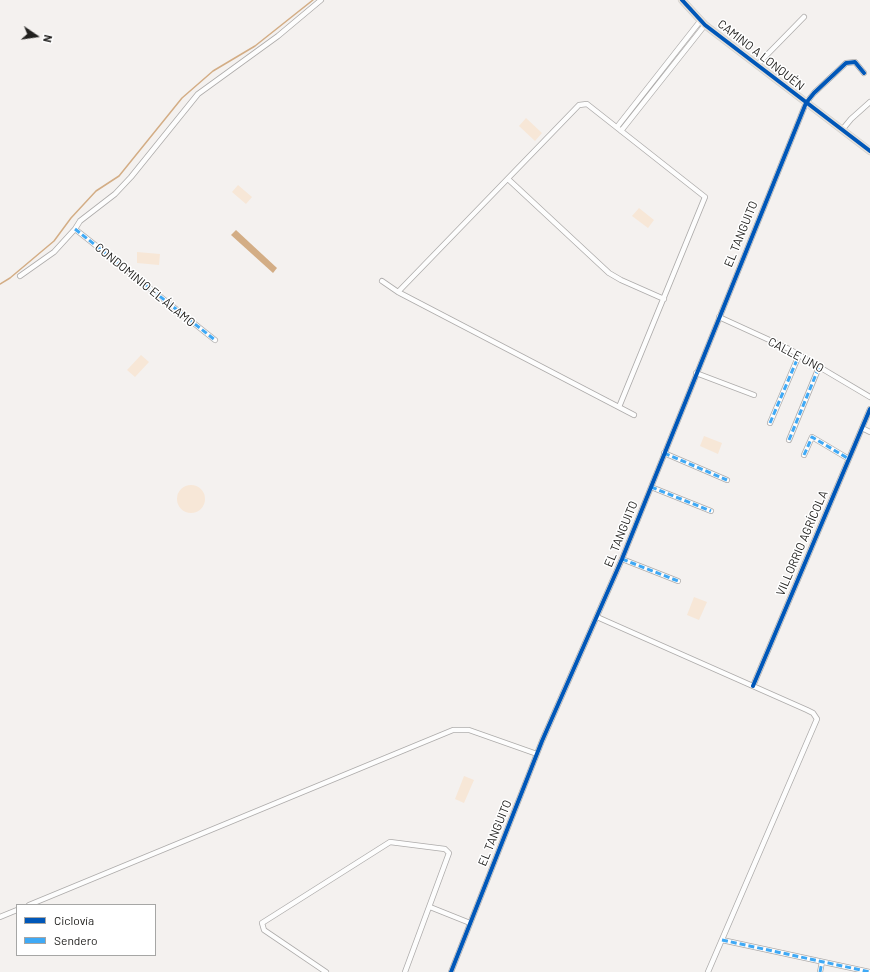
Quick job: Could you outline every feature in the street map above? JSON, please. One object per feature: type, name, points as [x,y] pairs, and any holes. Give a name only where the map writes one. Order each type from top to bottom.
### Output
[{"type":"main road","name":"CAMINO A LONQUÉN","points":[[682,0],[703,23],[806,103],[870,150]]},
{"type":"street","points":[[20,276],[54,252],[76,229],[80,221],[115,194],[131,177],[198,94],[278,36],[321,0]]},
{"type":"street","points":[[757,65],[804,17]]},
{"type":"street","points":[[617,128],[703,23]]},
{"type":"street","points":[[621,131],[703,23]]},
{"type":"street","points":[[806,103],[846,63],[855,62],[864,73]]},
{"type":"street","points":[[842,130],[851,119],[870,102]]},
{"type":"street","name":"EL TANGUITO","points":[[451,972],[537,754],[622,559],[806,103]]},
{"type":"street","points":[[398,292],[580,104],[587,104],[706,197],[619,407]]},
{"type":"street","points":[[508,179],[609,273],[664,299]]},
{"type":"street","name":"CONDOMINIO EL ÁLAMO","points":[[76,229],[215,340]]},
{"type":"street","points":[[382,281],[398,292],[634,415]]},
{"type":"street","name":"CALLE UNO","points":[[719,317],[798,355],[870,397]]},
{"type":"street","points":[[770,423],[798,355]]},
{"type":"street","points":[[789,440],[819,367]]},
{"type":"street","points":[[696,373],[754,395]]},
{"type":"street","name":"VILLORRIO AGRÍCOLA","points":[[753,686],[870,408]]},
{"type":"street","points":[[862,428],[870,432]]},
{"type":"street","points":[[804,455],[812,437],[849,459]]},
{"type":"street","points":[[664,453],[728,480]]},
{"type":"street","points":[[651,487],[711,510]]},
{"type":"street","points":[[622,559],[678,581]]},
{"type":"street","points":[[597,617],[813,713],[818,719],[708,972]]},
{"type":"street","points":[[31,904],[453,730],[469,730],[537,754]]},
{"type":"street","points":[[326,972],[264,930],[262,926],[263,921],[390,842],[445,849],[449,852],[449,856],[405,972]]},
{"type":"street","points":[[430,907],[470,923]]},
{"type":"street","points":[[0,917],[16,910]]},
{"type":"street","points":[[722,940],[870,972]]},
{"type":"street","points":[[820,972],[822,962]]},
{"type":"shaded area","points":[[526,118],[542,133],[535,141],[519,126]]},
{"type":"shaded area","points":[[238,185],[252,197],[246,204],[232,192]]},
{"type":"shaded area","points":[[639,208],[654,220],[648,228],[632,216]]},
{"type":"shaded area","points":[[236,230],[277,268],[273,273],[231,235]]},
{"type":"shaded area","points":[[137,252],[160,254],[159,265],[137,263]]},
{"type":"shaded area","points":[[141,355],[149,362],[135,377],[127,370]]},
{"type":"shaded area","points":[[704,436],[722,443],[718,454],[700,446]]},
{"type":"shaded area","points":[[191,485],[197,486],[201,489],[204,493],[204,505],[201,509],[197,512],[191,513],[185,512],[181,509],[178,505],[177,499],[178,493],[181,489],[185,486]]},
{"type":"shaded area","points":[[694,597],[707,602],[699,620],[687,615]]},
{"type":"shaded area","points":[[464,776],[474,780],[464,803],[455,799]]},
{"type":"waterway","points":[[0,284],[10,278],[54,241],[71,218],[96,191],[119,176],[182,98],[213,71],[255,46],[313,0]]},
{"type":"marked path","points":[[75,229],[215,340]]},
{"type":"marked path","points":[[770,423],[799,355]]},
{"type":"marked path","points":[[789,440],[819,367]]},
{"type":"marked path","points":[[804,455],[812,437],[849,459]]},
{"type":"marked path","points":[[664,453],[727,480]]},
{"type":"marked path","points":[[651,487],[711,511]]},
{"type":"marked path","points":[[622,559],[678,581]]},
{"type":"marked path","points":[[722,940],[870,972]]},
{"type":"marked path","points":[[820,972],[822,962]]},
{"type":"cycle path","points":[[682,0],[705,25],[870,151]]},
{"type":"cycle path","points":[[451,972],[542,741],[622,559],[806,103],[814,93],[846,63],[855,62],[864,73]]},
{"type":"cycle path","points":[[753,686],[870,409]]}]
